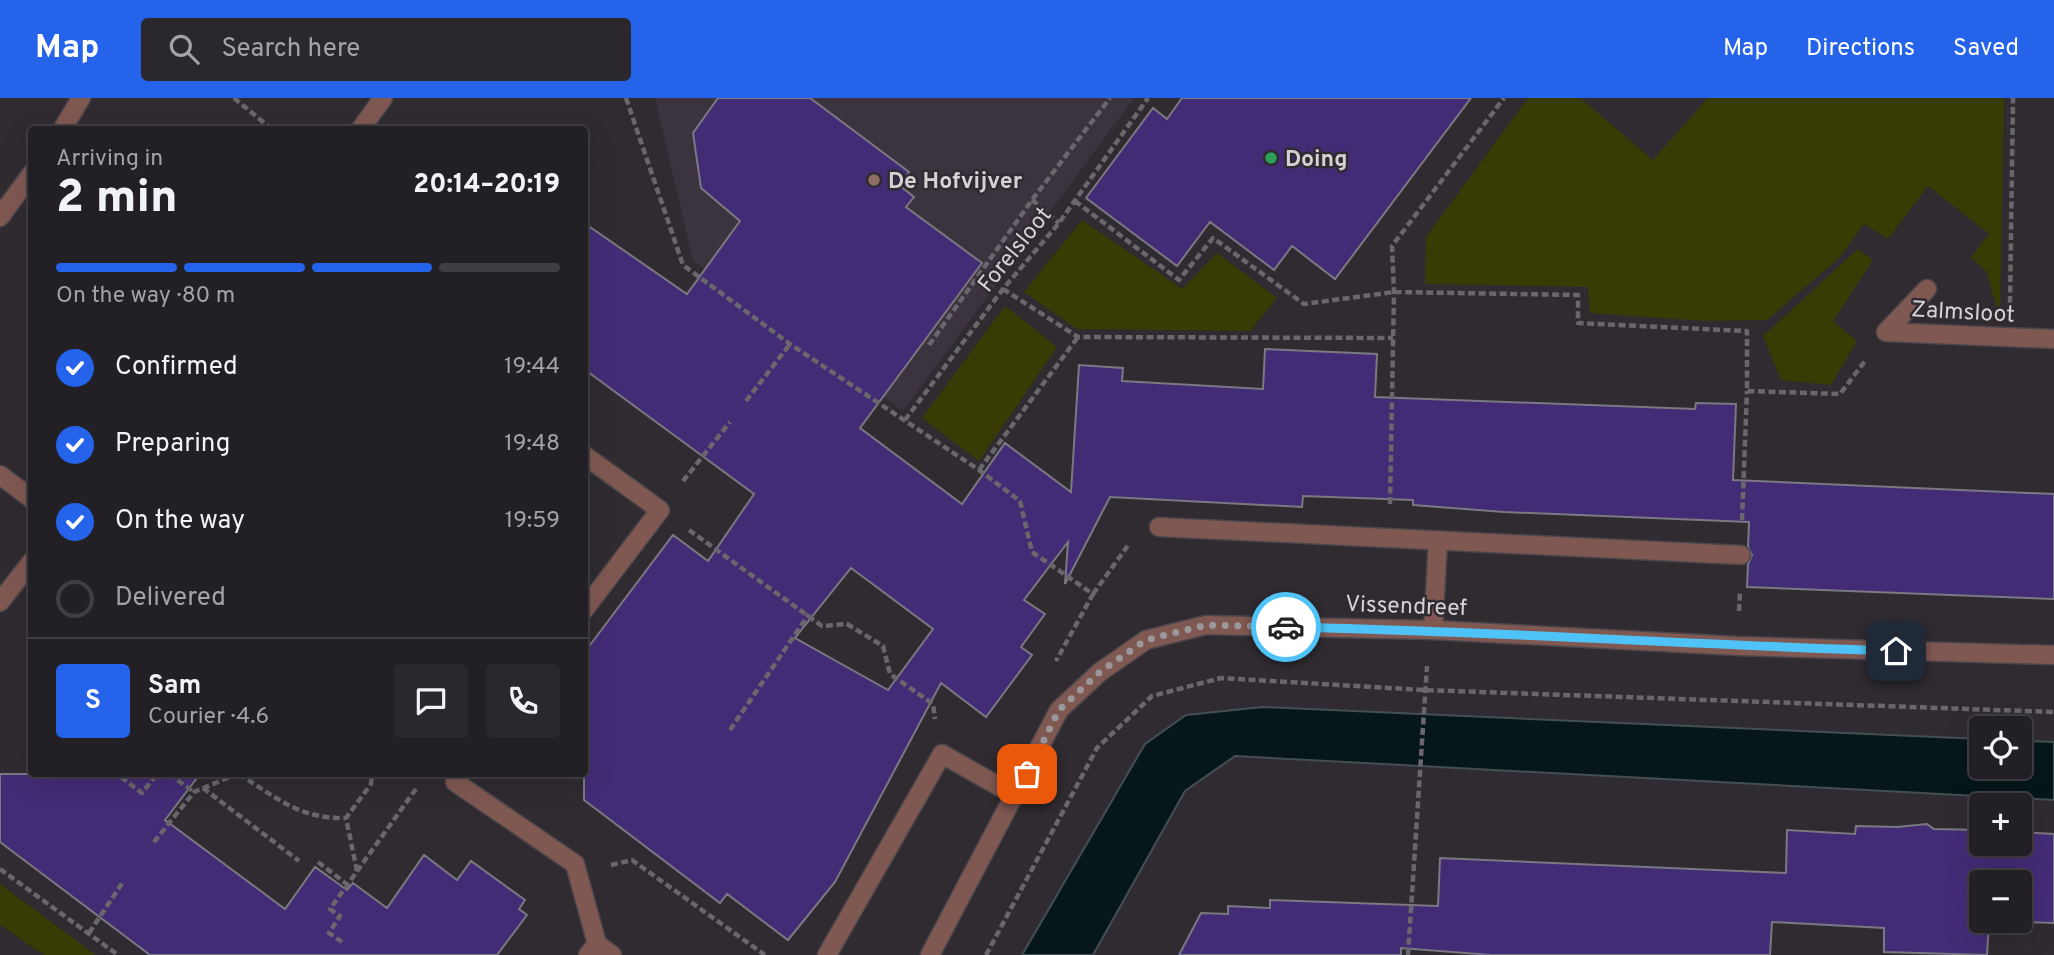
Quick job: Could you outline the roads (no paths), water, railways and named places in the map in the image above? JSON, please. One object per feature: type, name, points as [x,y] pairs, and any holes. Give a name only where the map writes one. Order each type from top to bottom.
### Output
[{"type":"street","points":[[64,126],[81,98]]},
{"type":"street","points":[[363,126],[383,98]]},
{"type":"street","points":[[0,217],[28,178]]},
{"type":"street","name":"Zalmsloot","points":[[1927,289],[1886,332],[2054,339]]},
{"type":"street","points":[[588,458],[660,510],[588,605]]},
{"type":"street","points":[[0,475],[28,496]]},
{"type":"street","points":[[1159,527],[1741,555]]},
{"type":"street","points":[[1433,630],[1438,541]]},
{"type":"street","points":[[0,602],[28,566]]},
{"type":"street","name":"Vissendreef","points":[[930,955],[1059,710],[1101,671],[1146,640],[1206,625],[1433,630],[1738,646],[2054,656]]},
{"type":"street","points":[[827,955],[942,754],[1016,796]]},
{"type":"street","points":[[459,777],[455,782],[575,864],[593,950],[612,955]]},
{"type":"place","name":"Doing","points":[[1271,158]]},
{"type":"place","name":"De Hofvijver","points":[[874,180]]}]
